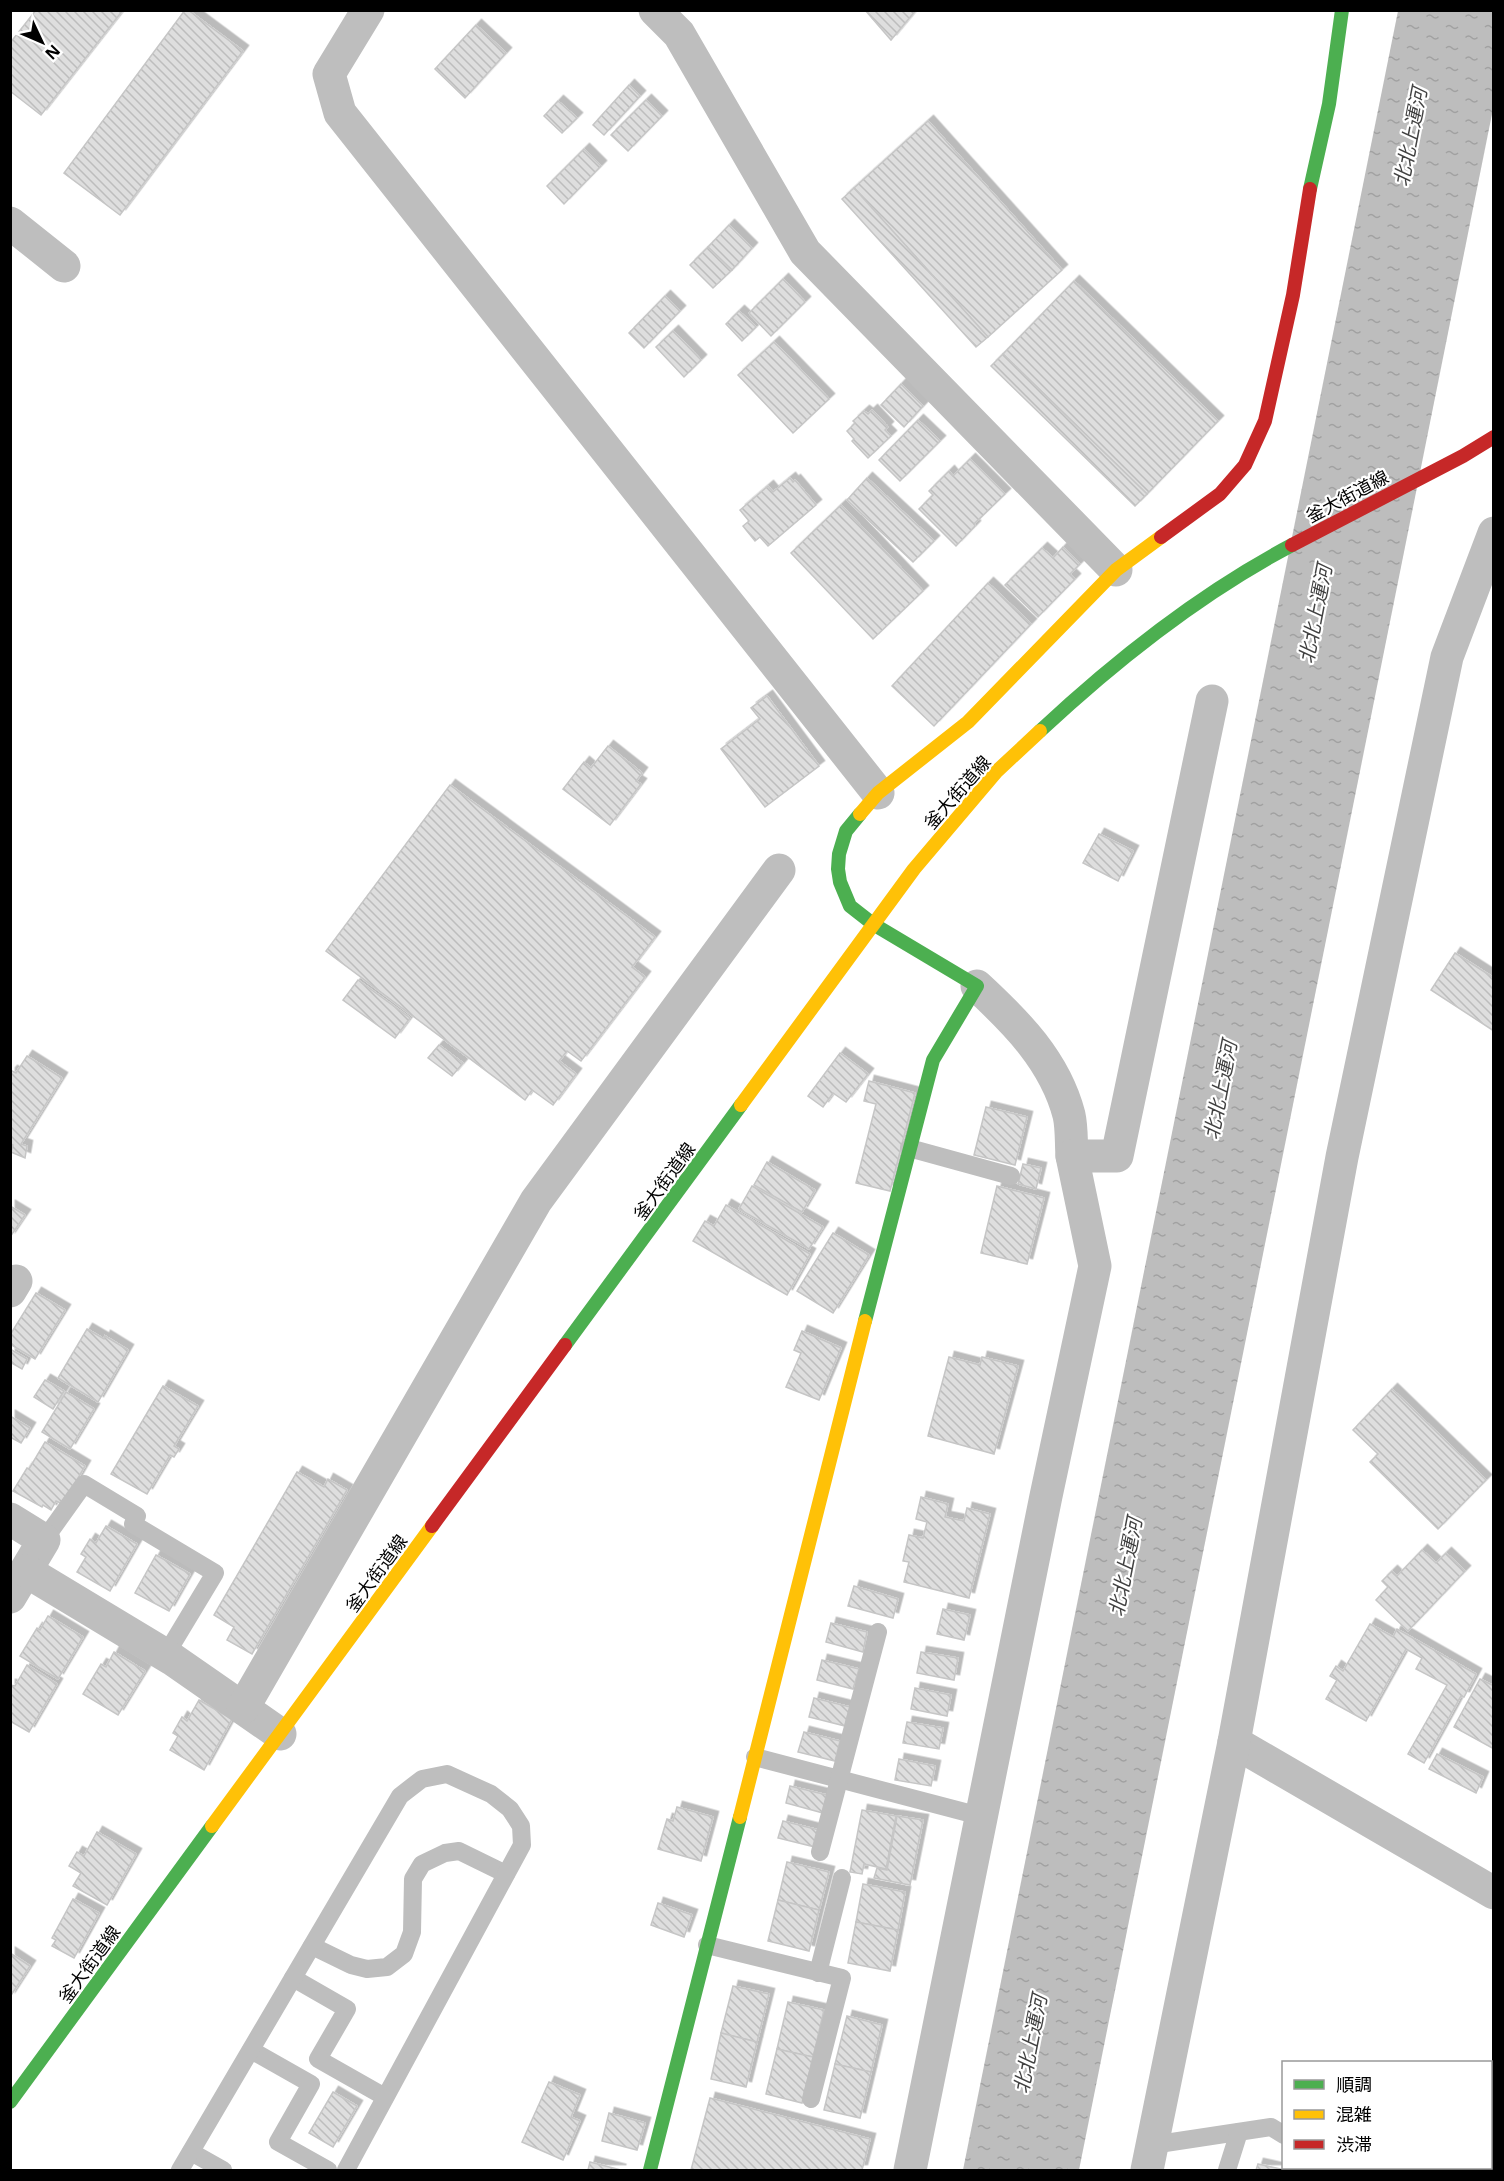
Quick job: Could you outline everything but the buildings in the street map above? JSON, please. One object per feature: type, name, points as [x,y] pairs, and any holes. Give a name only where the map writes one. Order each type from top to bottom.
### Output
[{"type":"street","points":[[368,10],[329,74],[340,113],[878,793]]},
{"type":"street","points":[[655,10],[679,34],[805,252],[1116,570]]},
{"type":"street","points":[[910,2170],[980,1816],[1003,1716],[1046,1496],[1095,1266],[1072,1156],[1070,1116],[1053,1076],[1038,1051],[1014,1021],[977,986],[873,924],[850,906],[840,882],[839,854],[846,831],[878,793],[968,722],[1116,570],[1220,494],[1245,465],[1266,421],[1293,295],[1308,198],[1329,104],[1342,10]]},
{"type":"street","points":[[10,223],[64,266]]},
{"type":"street","name":"釜大街道線","points":[[10,2102],[873,924],[914,869],[998,771],[1090,684],[1172,621],[1256,564],[1463,456],[1494,437]]},
{"type":"street","points":[[1149,2158],[1234,1742],[1342,1157],[1447,657],[1494,533]]},
{"type":"street","points":[[1072,1156],[1118,1156],[1212,701]]},
{"type":"street","points":[[243,1708],[536,1201],[779,870]]},
{"type":"street","points":[[650,2170],[933,1060],[977,986]]},
{"type":"street","points":[[10,1519],[44,1540],[18,1584],[172,1659],[280,1734]]},
{"type":"street","points":[[1234,1742],[1494,1893]]},
{"type":"lane","points":[[909,1148],[1011,1176]]},
{"type":"lane","points":[[44,1540],[84,1484],[137,1516],[133,1524],[215,1573],[171,1647],[172,1659]]},
{"type":"lane","points":[[820,1852],[878,1632]]},
{"type":"lane","points":[[755,1757],[980,1816]]},
{"type":"lane","points":[[180,2170],[400,1796],[422,1779],[447,1774],[490,1794],[510,1809],[521,1826],[522,1845],[346,2170]]},
{"type":"lane","points":[[312,1946],[366,1970],[387,1967],[404,1954],[412,1932],[413,1879],[422,1864],[446,1853],[459,1851],[507,1874]]},
{"type":"lane","points":[[819,1972],[842,1878]]},
{"type":"lane","points":[[707,1944],[842,1978],[811,2099]]},
{"type":"lane","points":[[293,1978],[347,2009],[318,2059],[385,2097]]},
{"type":"lane","points":[[251,2050],[311,2084],[278,2142],[328,2170]]},
{"type":"lane","points":[[1149,2158],[1239,2132],[1271,2127],[1282,2134]]},
{"type":"lane","points":[[1227,2170],[1239,2132]]},
{"type":"lane","points":[[191,2152],[223,2170]]},
{"type":"water","name":"北北上運河","points":[[1398,11],[1493,11],[1493,109],[1079,2170],[963,2170]]},
{"type":"traffic: fast","points":[[1310,189],[1329,104],[1342,10]]},
{"type":"traffic: fast","points":[[1040,731],[1098,679],[1191,607],[1292,545]]},
{"type":"traffic: fast","points":[[860,814],[846,831],[839,854],[840,882],[850,906],[873,924],[977,986],[933,1060],[865,1321]]},
{"type":"traffic: fast","points":[[565,1345],[741,1105]]},
{"type":"traffic: fast","points":[[650,2170],[740,1817]]},
{"type":"traffic: fast","points":[[10,2102],[212,1826]]},
{"type":"traffic: slow","points":[[860,814],[878,793],[968,722],[1116,570],[1161,537]]},
{"type":"traffic: slow","points":[[741,1105],[914,869],[997,771],[1040,731]]},
{"type":"traffic: slow","points":[[740,1817],[865,1321]]},
{"type":"traffic: slow","points":[[212,1826],[432,1526]]},
{"type":"traffic: jam","points":[[1161,537],[1220,494],[1245,465],[1265,421],[1293,295],[1310,189]]},
{"type":"traffic: jam","points":[[1292,545],[1463,456],[1494,437]]},
{"type":"traffic: jam","points":[[432,1526],[565,1345]]}]
